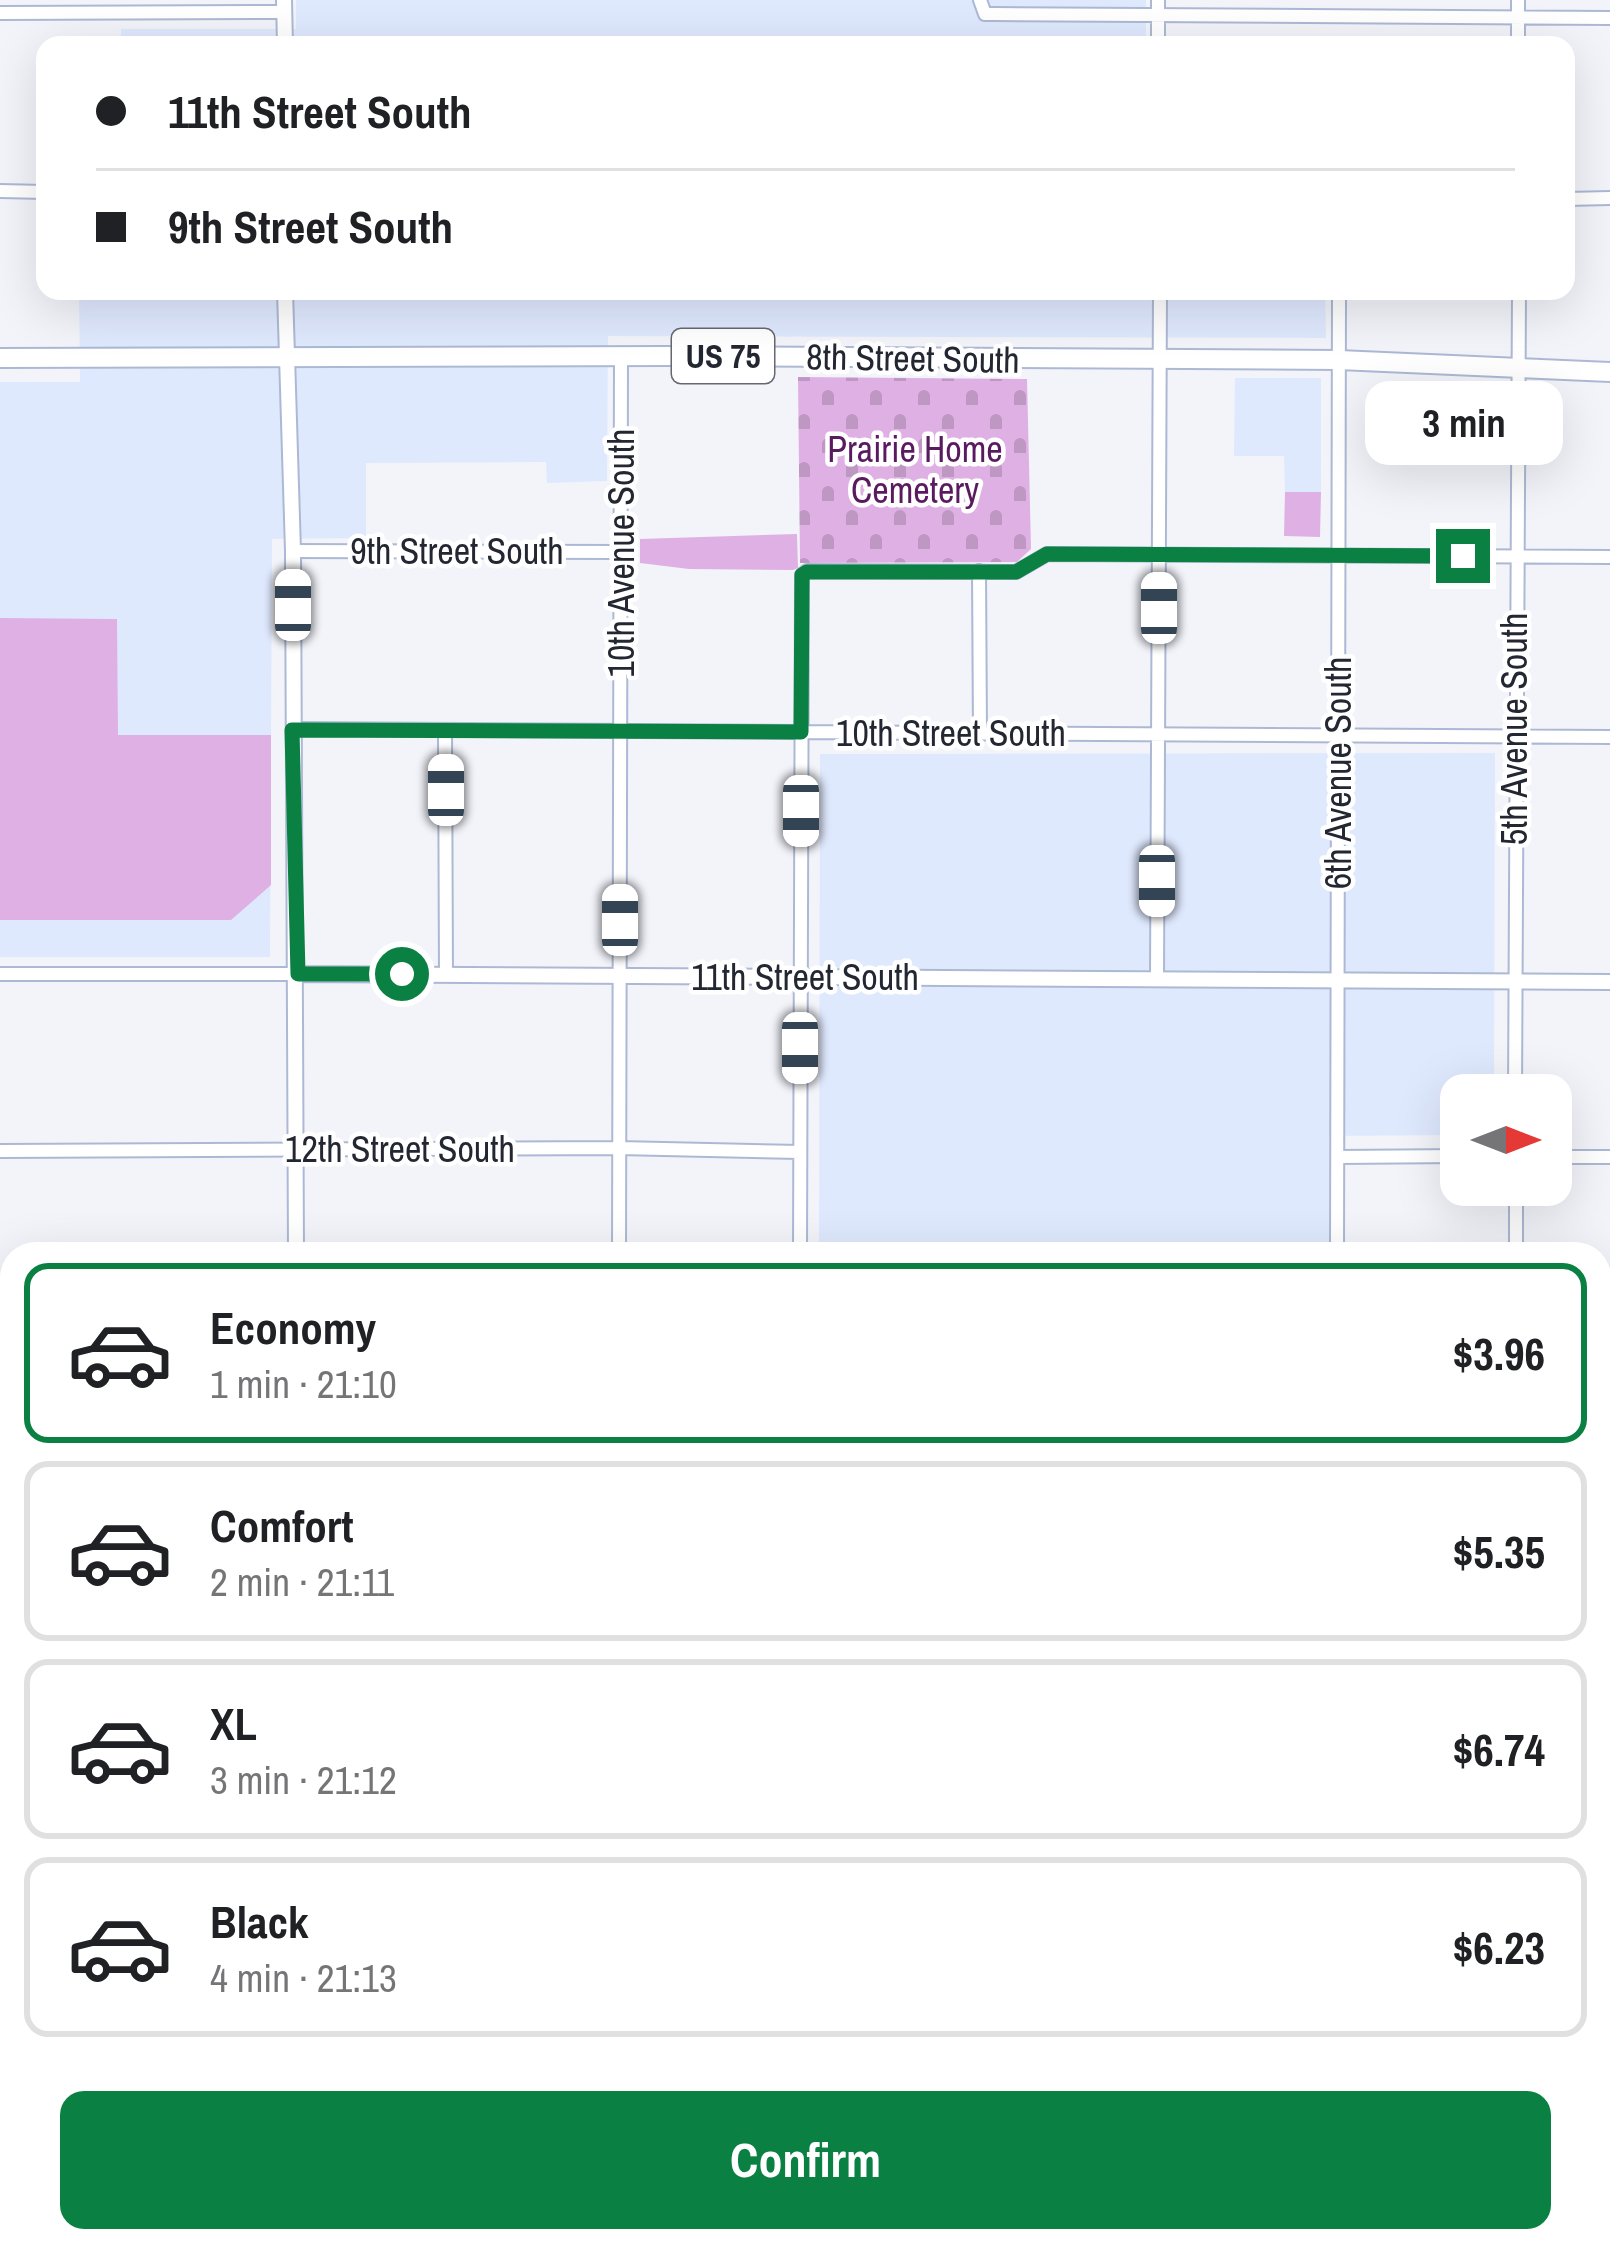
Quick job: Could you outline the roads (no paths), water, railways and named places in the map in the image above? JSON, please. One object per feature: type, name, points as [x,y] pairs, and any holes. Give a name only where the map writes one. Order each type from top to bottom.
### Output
[{"type":"main road","name":"8th Street South","points":[[0,358],[1161,359],[1610,372]]},
{"type":"street","points":[[1518,0],[1518,36]]},
{"type":"street","points":[[0,13],[284,6],[285,36]]},
{"type":"street","points":[[982,7],[1610,18]]},
{"type":"street","points":[[0,191],[36,192]]},
{"type":"street","points":[[1575,199],[1610,198]]},
{"type":"street","points":[[285,300],[298,974],[296,1242]]},
{"type":"street","points":[[1157,979],[1160,300]]},
{"type":"street","name":"6th Avenue South","points":[[1337,1242],[1339,300]]},
{"type":"street","name":"5th Avenue South","points":[[1515,1074],[1519,300]]},
{"type":"street","name":"10th Avenue South","points":[[619,1242],[621,356]]},
{"type":"street","name":"9th Street South","points":[[293,551],[621,552]]},
{"type":"street","points":[[800,1242],[802,575],[1016,572],[1047,554],[1610,557]]},
{"type":"street","points":[[979,572],[980,734]]},
{"type":"street","name":"10th Street South","points":[[292,730],[1610,737]]},
{"type":"street","points":[[446,730],[446,974]]},
{"type":"street","name":"11th Street South","points":[[0,974],[1610,982]]},
{"type":"street","name":"12th Street South","points":[[0,1151],[800,1151]]},
{"type":"street","points":[[1338,1156],[1440,1156]]},
{"type":"street","points":[[1572,1156],[1610,1156]]},
{"type":"street","points":[[1516,1206],[1516,1242]]},
{"type":"park label","name":"Prairie Home Cemetery","points":[[915,470]]}]
